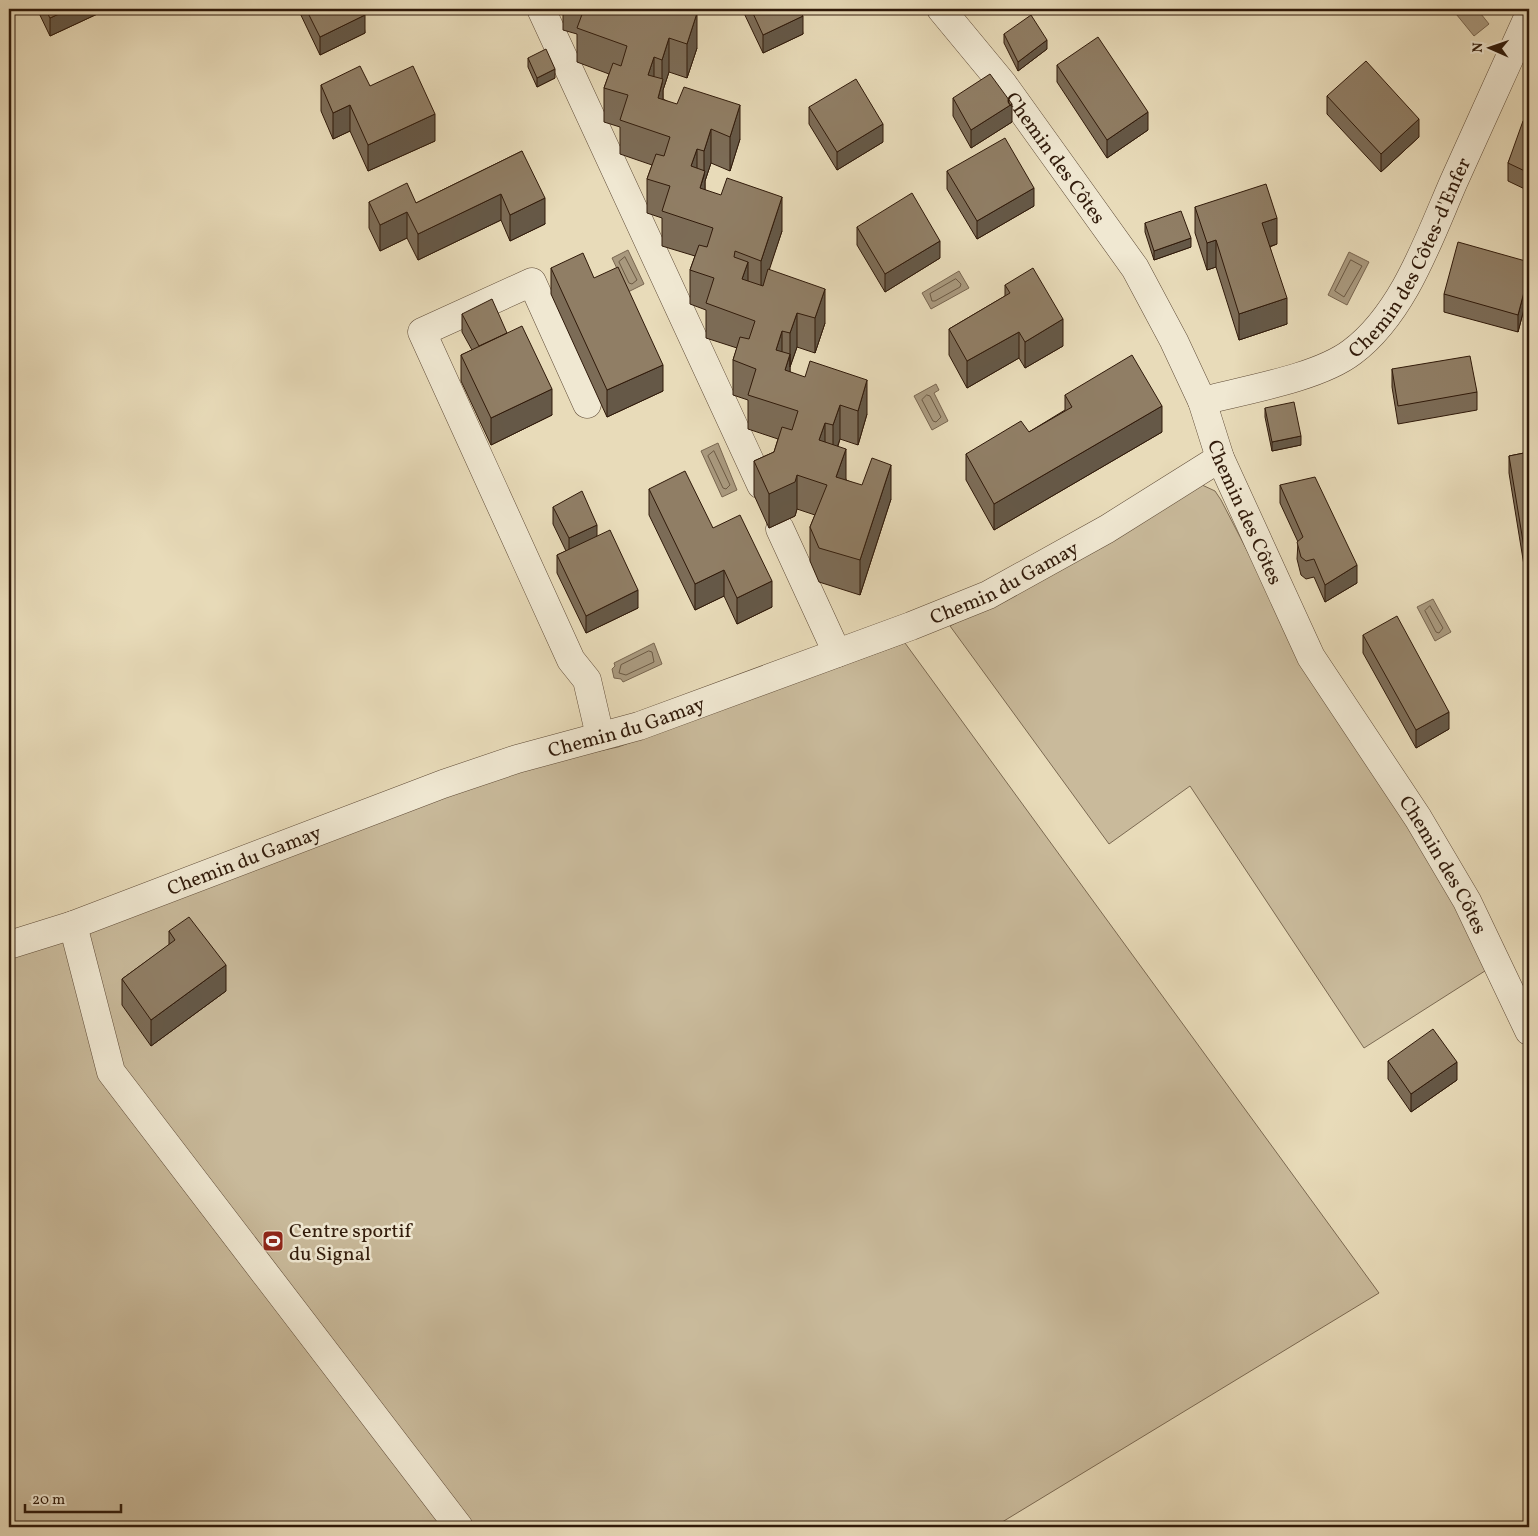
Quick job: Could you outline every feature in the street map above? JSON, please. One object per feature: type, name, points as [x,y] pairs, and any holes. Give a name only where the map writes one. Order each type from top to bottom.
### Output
[{"type":"street","points":[[541,9],[761,485]]},
{"type":"street","name":"Chemin des Côtes","points":[[941,9],[1003,84],[1135,268],[1174,341],[1202,401],[1220,458],[1311,657],[1418,818],[1462,893],[1529,1031]]},
{"type":"street","name":"Chemin des Côtes-d'Enfer","points":[[1202,401],[1312,372],[1332,364],[1352,352],[1388,316],[1402,292],[1435,224],[1529,15]]},
{"type":"street","points":[[587,404],[532,282],[422,332],[571,660],[587,680],[600,736]]},
{"type":"street","name":"Chemin du Gamay","points":[[9,945],[73,924],[443,784],[517,759],[639,726],[988,595],[1107,529],[1220,458]]},
{"type":"street","points":[[780,529],[837,653]]},
{"type":"street","points":[[73,924],[111,1072],[459,1527]]},
{"type":"shaded area","points":[[1200,484],[1215,491],[1221,500],[1303,659],[1412,822],[1488,969],[1364,1048],[1190,786],[1109,844],[950,626],[1111,540]]},
{"type":"shaded area","points":[[905,643],[1379,1293],[994,1527],[9,1527],[9,955],[258,869],[443,784],[618,747]]},
{"type":"water","points":[[1452,9],[1477,9],[1489,24],[1474,36]]},
{"type":"water","points":[[628,250],[644,284],[628,292],[612,258]]},
{"type":"water","points":[[1349,252],[1369,262],[1347,305],[1328,295]]},
{"type":"water","points":[[959,271],[969,288],[931,309],[922,293]]},
{"type":"water","points":[[936,384],[939,390],[934,393],[948,421],[932,430],[914,396]]},
{"type":"water","points":[[718,443],[737,490],[722,497],[701,451]]},
{"type":"water","points":[[1433,599],[1451,632],[1435,641],[1417,607]]},
{"type":"water","points":[[654,643],[662,664],[623,682],[621,679],[614,678],[612,669],[615,666],[614,663]]},
{"type":"building","points":[[45,9],[70,9],[50,18]]},
{"type":"building","points":[[306,9],[362,9],[365,15],[320,37]]},
{"type":"building","points":[[584,9],[625,9],[635,12],[636,9],[683,9],[697,13],[687,44],[669,38],[662,60],[654,57],[648,75],[663,79],[658,98],[677,104],[684,87],[740,105],[730,137],[711,129],[704,151],[697,149],[691,166],[705,171],[700,188],[721,195],[727,178],[782,197],[761,261],[735,251],[734,257],[748,262],[742,279],[763,286],[768,269],[825,289],[815,318],[797,313],[790,333],[782,331],[776,350],[790,354],[785,370],[805,377],[810,361],[867,380],[858,411],[840,405],[833,425],[825,423],[819,440],[846,449],[836,477],[862,485],[872,458],[891,465],[860,560],[819,548],[810,527],[827,485],[797,475],[795,482],[769,494],[754,461],[774,452],[782,427],[792,430],[798,411],[748,395],[756,369],[733,360],[740,337],[749,339],[755,321],[706,303],[714,278],[690,270],[699,245],[707,247],[713,228],[662,211],[670,186],[647,179],[656,154],[664,156],[670,137],[620,120],[628,95],[604,88],[613,63],[621,66],[627,46],[577,28]]},
{"type":"building","points":[[751,9],[799,9],[803,16],[763,35]]},
{"type":"building","points":[[1031,15],[1047,40],[1018,62],[1004,34]]},
{"type":"building","points":[[1098,37],[1148,112],[1107,140],[1057,65]]},
{"type":"building","points":[[546,49],[555,69],[537,78],[528,58]]},
{"type":"building","points":[[1366,61],[1419,119],[1381,154],[1327,96]]},
{"type":"building","points":[[360,66],[370,86],[413,66],[435,114],[368,145],[350,105],[333,113],[321,85]]},
{"type":"building","points":[[990,74],[1012,104],[971,130],[953,98]]},
{"type":"building","points":[[856,79],[883,124],[837,152],[809,107]]},
{"type":"building","points":[[1529,114],[1529,173],[1508,163],[1523,121]]},
{"type":"building","points":[[1005,138],[1034,188],[977,221],[947,171]]},
{"type":"building","points":[[522,151],[545,198],[510,215],[501,194],[418,234],[407,212],[380,225],[369,202],[407,183],[416,203]]},
{"type":"building","points":[[1266,184],[1277,218],[1262,223],[1287,298],[1239,314],[1216,240],[1207,243],[1195,207]]},
{"type":"building","points":[[912,193],[940,241],[885,274],[857,227]]},
{"type":"building","points":[[1181,211],[1191,238],[1154,251],[1145,223]]},
{"type":"building","points":[[1458,242],[1529,262],[1529,273],[1518,315],[1444,294]]},
{"type":"building","points":[[583,253],[594,278],[618,267],[663,365],[607,390],[551,268]]},
{"type":"building","points":[[1033,268],[1063,319],[1025,342],[1019,332],[967,361],[949,329],[1010,293],[1005,285]]},
{"type":"building","points":[[492,299],[507,333],[479,346],[462,314]]},
{"type":"building","points":[[522,326],[552,389],[491,418],[461,355]]},
{"type":"building","points":[[1132,355],[1162,406],[994,504],[966,454],[1021,421],[1029,432],[1072,407],[1065,395]]},
{"type":"building","points":[[1470,356],[1477,392],[1398,406],[1392,369]]},
{"type":"building","points":[[1294,402],[1301,436],[1272,442],[1265,408]]},
{"type":"building","points":[[1529,452],[1529,572],[1528,572],[1509,456]]},
{"type":"building","points":[[685,471],[713,528],[740,515],[772,581],[737,598],[724,570],[695,584],[649,489]]},
{"type":"building","points":[[1315,477],[1357,565],[1325,585],[1314,559],[1306,561],[1301,557],[1297,542],[1303,537],[1280,485]]},
{"type":"building","points":[[582,491],[597,525],[569,538],[553,507]]},
{"type":"building","points":[[610,530],[638,590],[586,616],[557,555]]},
{"type":"building","points":[[1397,616],[1449,712],[1416,730],[1363,635]]},
{"type":"building","points":[[189,917],[226,965],[151,1020],[122,979],[175,940],[169,931]]},
{"type":"building","points":[[1433,1029],[1457,1062],[1411,1094],[1388,1061]]},
{"type":"place","name":"Centre sportif du Signal","points":[[273,1241]]}]
